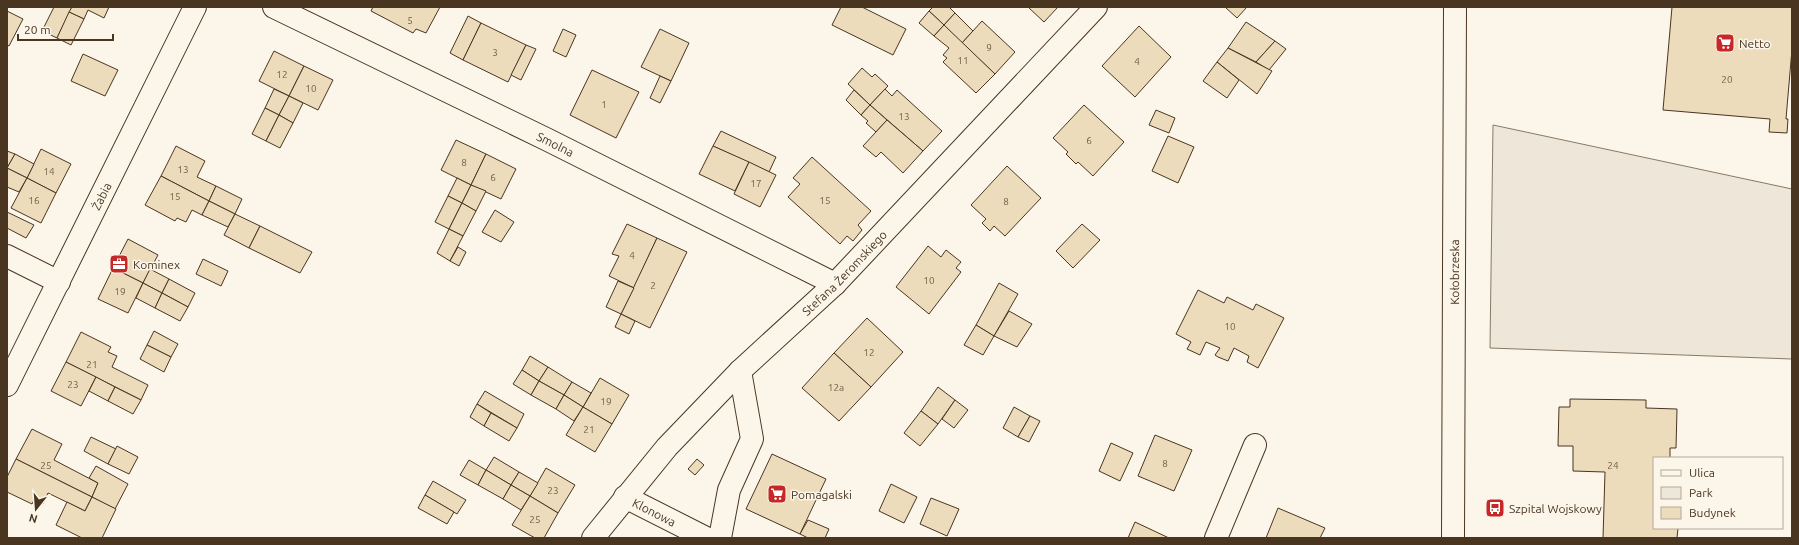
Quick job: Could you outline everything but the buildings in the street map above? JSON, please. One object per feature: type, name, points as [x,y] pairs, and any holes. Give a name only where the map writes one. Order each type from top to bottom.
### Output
[{"type":"street","name":"Żabia","points":[[7,385],[195,7]]},
{"type":"street","name":"Smolna","points":[[274,7],[546,139],[835,284]]},
{"type":"street","name":"Stefana Żeromskiego","points":[[593,538],[667,447],[740,371],[835,284],[1096,7]]},
{"type":"street","name":"Kołobrzeska","points":[[1453,538],[1455,7]]},
{"type":"street","points":[[7,256],[59,282]]},
{"type":"street","points":[[720,538],[728,490],[752,439],[740,371]]},
{"type":"street","points":[[1216,538],[1255,446]]},
{"type":"street","name":"Klonowa","points":[[625,497],[706,538]]},
{"type":"green space","points":[[1493,125],[1792,189],[1792,359],[1490,348]]},
{"type":"place","name":"Netto","points":[[1725,43]]},
{"type":"place","name":"Kominex","points":[[119,264]]},
{"type":"place","name":"Pomagalski","points":[[777,494]]},
{"type":"place","name":"Szpital Wojskowy","points":[[1495,508]]}]
